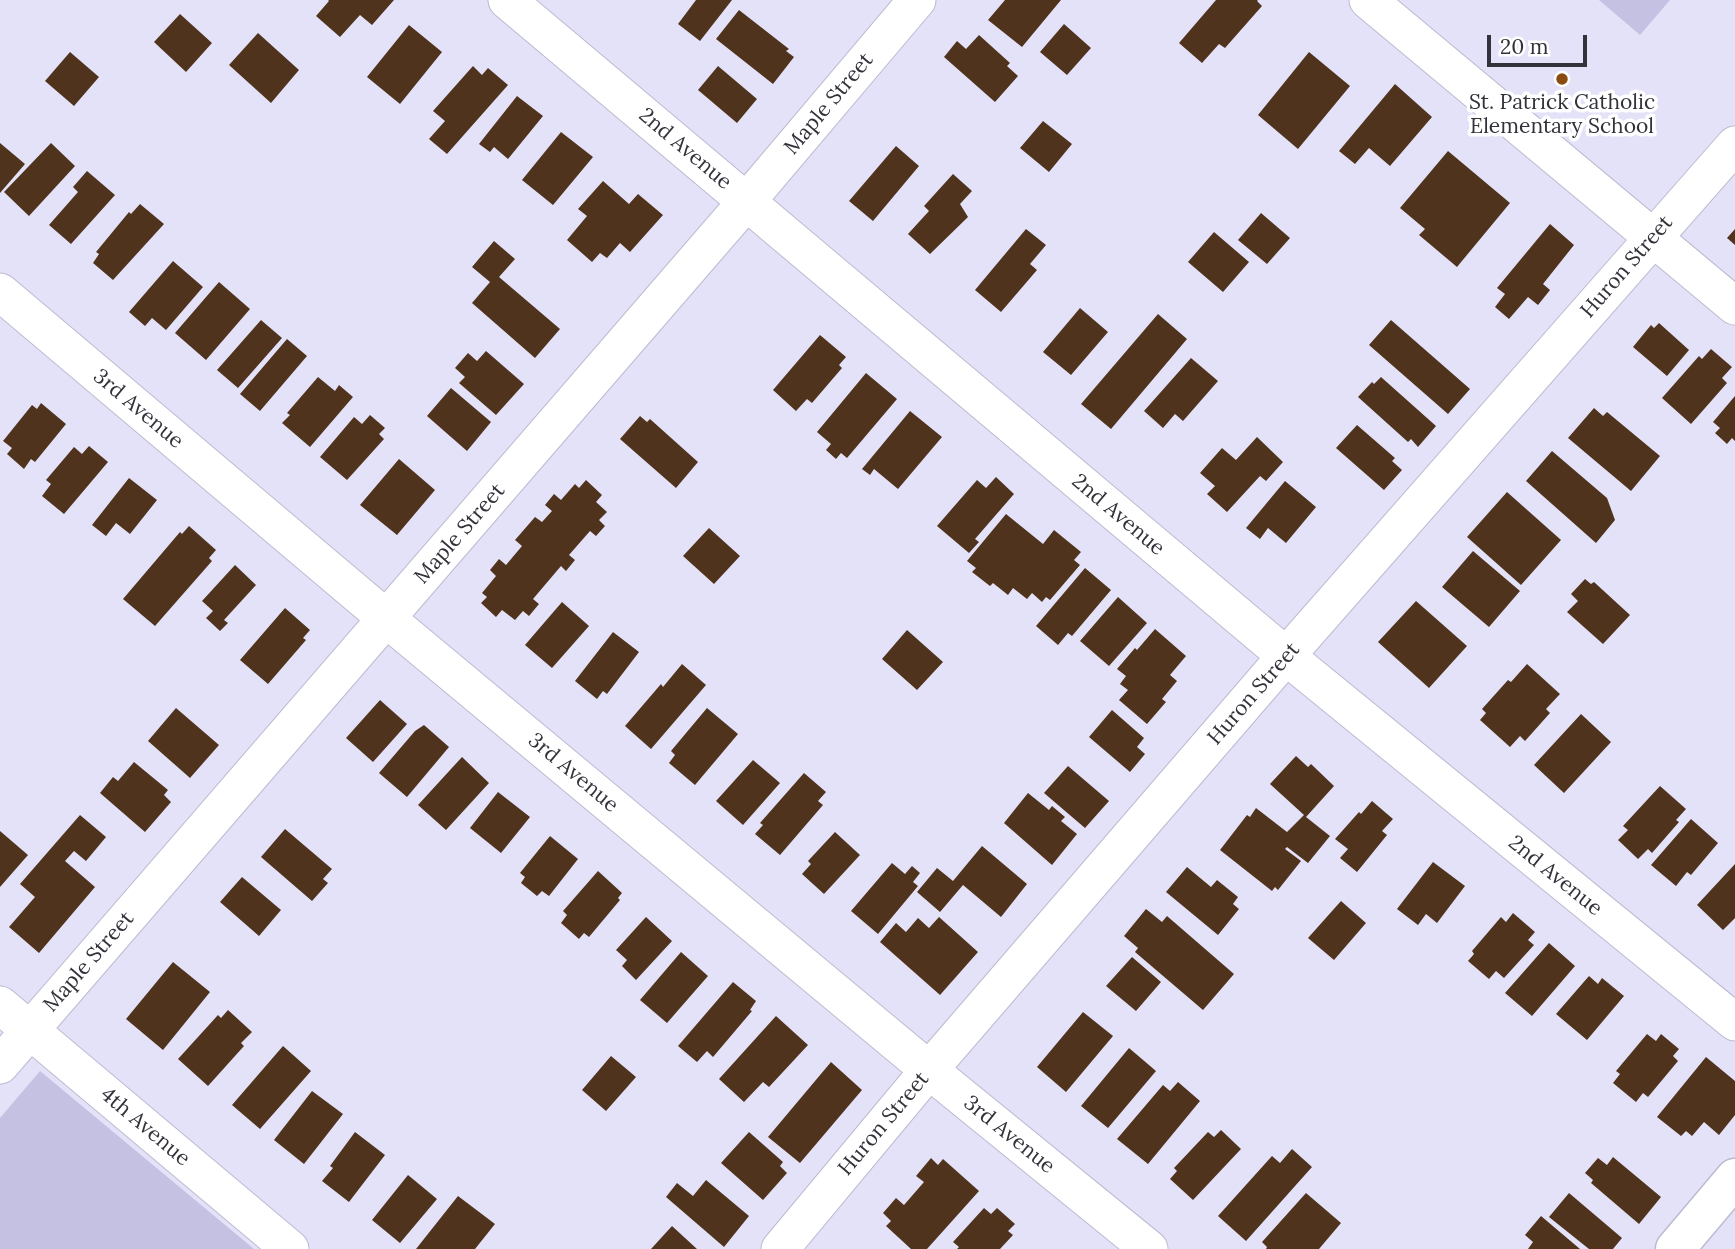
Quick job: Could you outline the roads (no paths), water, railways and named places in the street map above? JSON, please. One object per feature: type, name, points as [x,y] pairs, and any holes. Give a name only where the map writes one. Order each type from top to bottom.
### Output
[{"type":"street","name":"2nd Avenue","points":[[507,0],[1286,656],[1735,1022]]},
{"type":"street","name":"Maple Street","points":[[0,1065],[747,201],[917,0]]},
{"type":"street","points":[[1368,0],[1735,306]]},
{"type":"street","name":"Huron Street","points":[[780,1249],[929,1070],[1286,656],[1735,145]]},
{"type":"street","name":"3rd Avenue","points":[[0,292],[387,619],[929,1070],[1149,1249]]},
{"type":"street","name":"4th Avenue","points":[[0,1005],[290,1249]]},
{"type":"street","points":[[1675,1249],[1735,1178]]},
{"type":"place","name":"St. Patrick Catholic Elementary School","points":[[1562,79]]}]
